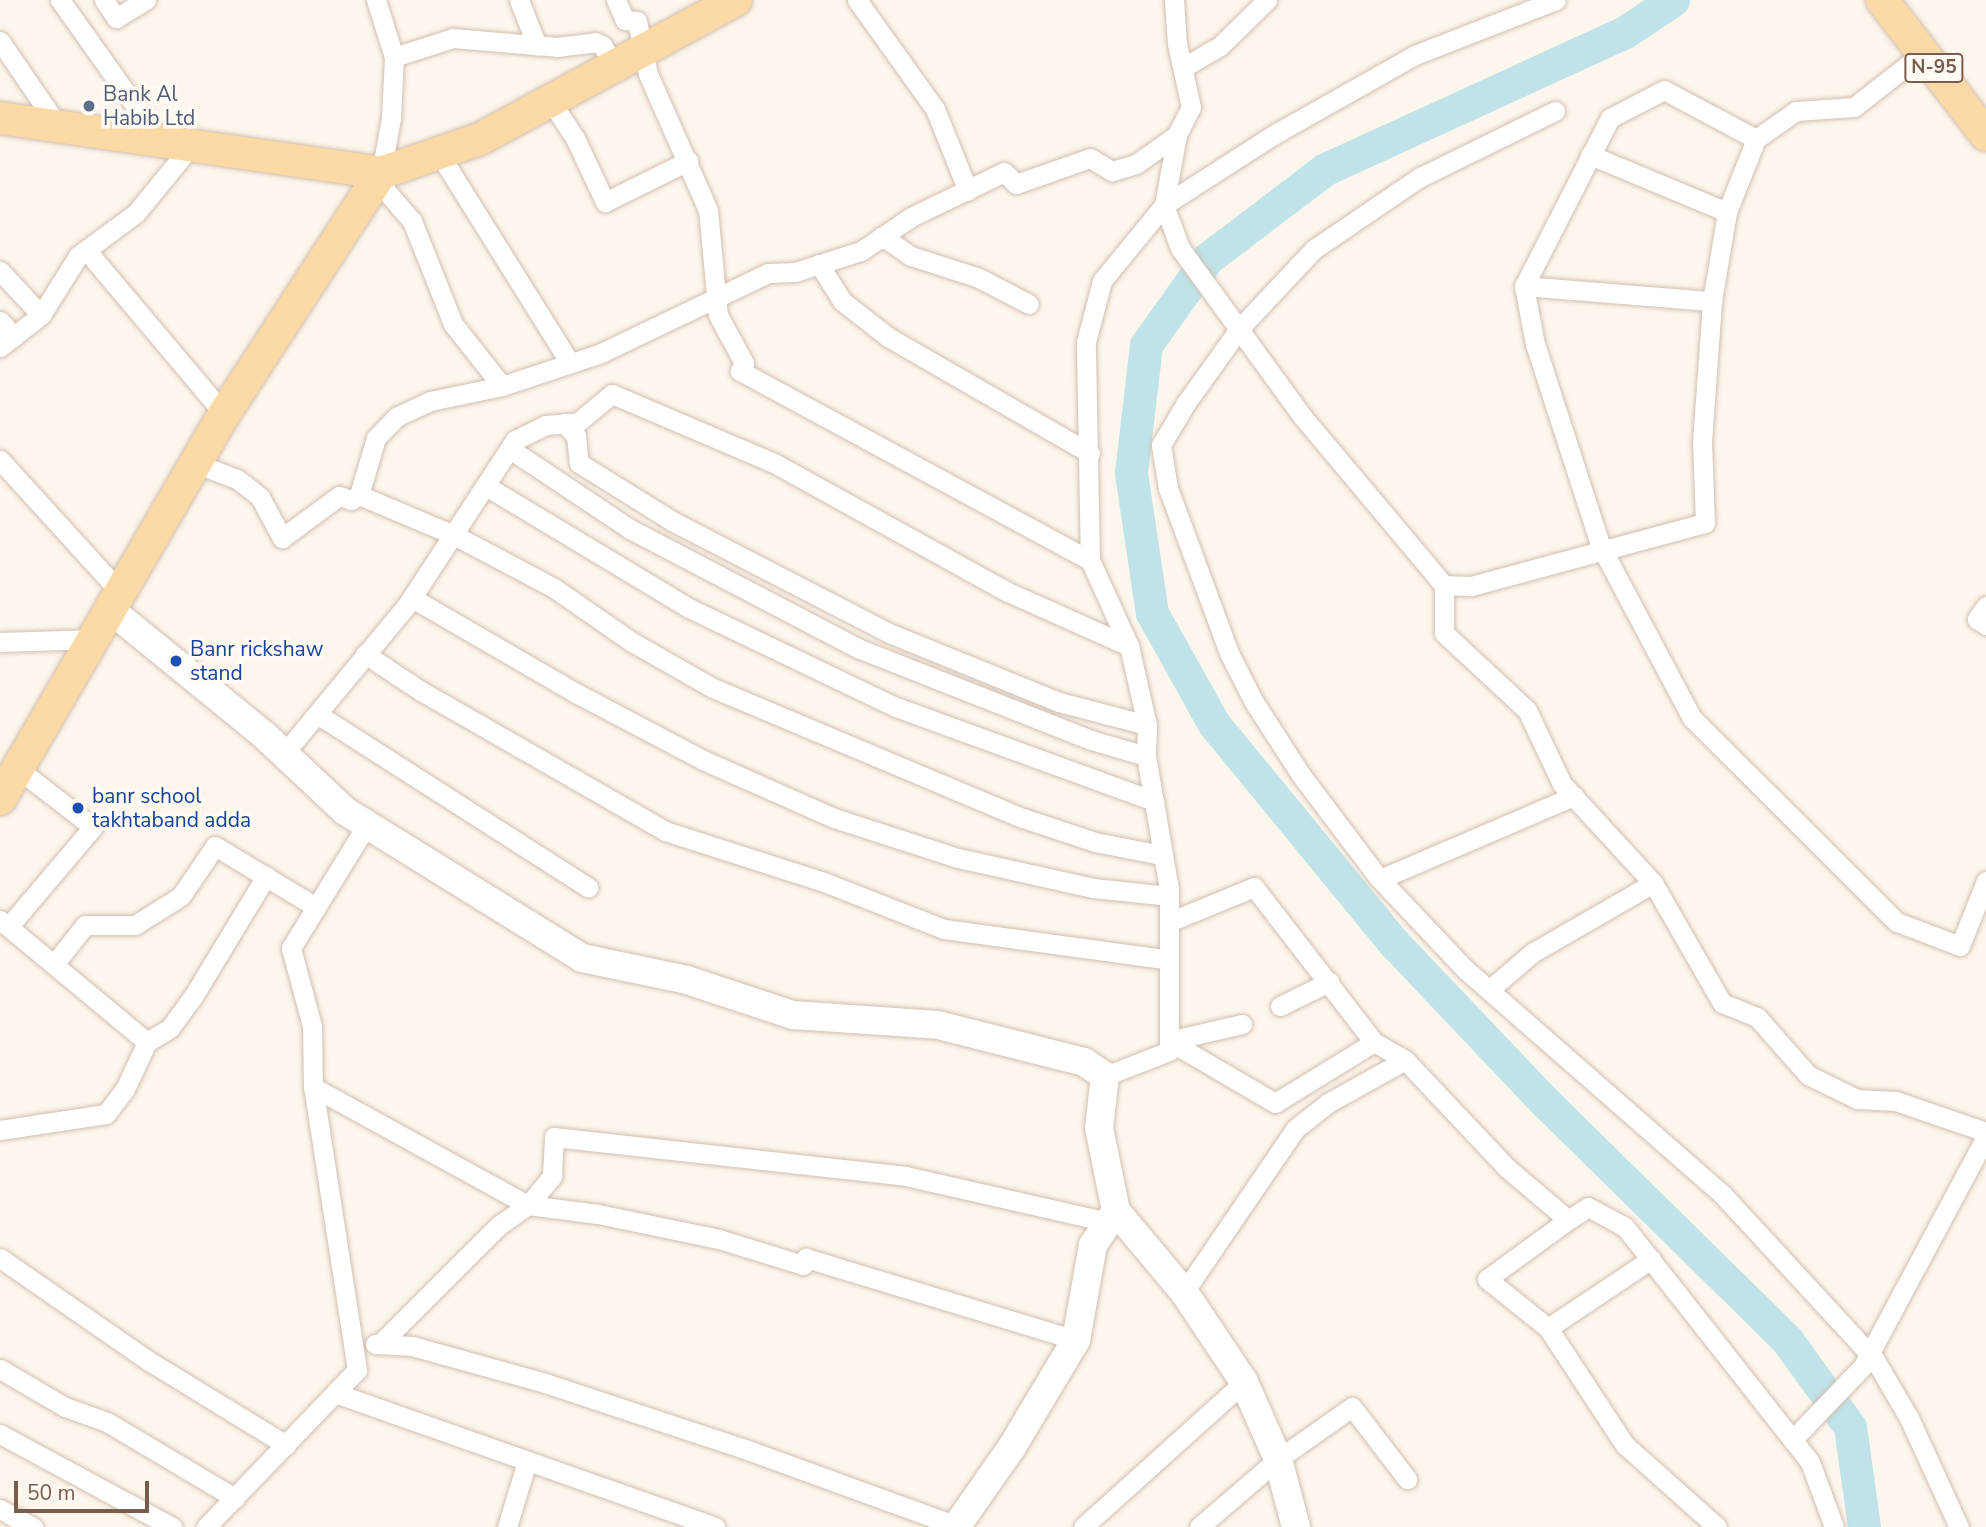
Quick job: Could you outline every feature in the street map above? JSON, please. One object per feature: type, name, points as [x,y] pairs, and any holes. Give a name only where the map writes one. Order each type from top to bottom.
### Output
[{"type":"main road","points":[[0,118],[381,173],[440,155],[550,100],[613,63],[646,49],[736,0]]},
{"type":"main road","name":"N-95","points":[[1882,0],[1986,135]]},
{"type":"main road","points":[[6,784],[117,602],[224,414],[381,173]]},
{"type":"main road","points":[[117,602],[345,811],[582,958],[687,980],[793,1016],[938,1025],[1084,1062],[1105,1076],[1099,1128],[1112,1216],[1184,1292],[1244,1382],[1278,1459],[1296,1527]]},
{"type":"main road","points":[[957,1527],[1012,1447],[1076,1340],[1093,1245],[1112,1216]]},
{"type":"street","points":[[0,321],[7,342],[41,315],[86,250],[135,213],[175,145],[60,0]]},
{"type":"street","points":[[104,0],[116,18],[146,0]]},
{"type":"street","points":[[376,0],[394,57],[391,118],[381,173],[386,191],[412,221],[453,324],[502,386]]},
{"type":"street","points":[[519,0],[537,46]]},
{"type":"street","points":[[616,0],[625,20],[637,21],[646,49],[648,74],[708,210],[719,296],[718,316],[744,363],[740,371],[1090,560]]},
{"type":"street","points":[[857,0],[935,109],[968,191]]},
{"type":"street","points":[[1174,0],[1191,107],[1177,135],[1164,205],[1180,248],[1302,416],[1444,585],[1444,633],[1527,710],[1562,785],[1653,883],[1722,1003],[1757,1017],[1808,1075],[1857,1099],[1896,1101],[1986,1135],[1866,1360],[1794,1438]]},
{"type":"street","points":[[1184,67],[1220,46],[1267,0]]},
{"type":"street","points":[[1105,1076],[1169,1051],[1169,896],[1146,756],[1147,724],[1129,646],[1090,560],[1086,342],[1102,281],[1164,205],[1273,135],[1415,55],[1556,0]]},
{"type":"street","points":[[394,57],[453,38],[537,46],[595,42],[603,45],[613,63]]},
{"type":"street","points":[[0,41],[58,127]]},
{"type":"street","points":[[1444,585],[1471,586],[1601,547],[1705,523],[1702,442],[1712,301],[1727,212],[1756,139],[1796,111],[1854,107],[1923,53]]},
{"type":"street","points":[[1756,139],[1664,90],[1609,118],[1524,286],[1535,344],[1601,547],[1692,718],[1897,922],[1960,946],[1986,881]]},
{"type":"street","points":[[550,100],[575,138],[605,202],[688,161]]},
{"type":"street","points":[[1555,111],[1420,177],[1314,249],[1239,328],[1161,445],[1168,488],[1229,653],[1254,702],[1301,775],[1380,879],[1489,990],[1722,1194],[1866,1360],[1909,1418],[1959,1527]]},
{"type":"street","points":[[197,464],[237,479],[260,497],[282,538],[339,496],[351,500],[359,495],[376,439],[396,417],[430,401],[502,386],[570,363],[768,273],[819,264],[860,251],[882,236],[1004,172],[1016,184],[1090,158],[1112,170],[1136,164],[1177,135]]},
{"type":"street","points":[[440,155],[570,363]]},
{"type":"street","points":[[1590,155],[1727,212]]},
{"type":"street","points":[[882,236],[911,256],[979,278],[1029,304]]},
{"type":"street","points":[[86,250],[224,414]]},
{"type":"street","points":[[819,264],[842,302],[888,337],[1090,453]]},
{"type":"street","points":[[0,271],[41,315]]},
{"type":"street","points":[[1524,286],[1712,301]]},
{"type":"street","points":[[282,756],[412,598],[516,440],[546,425],[578,422],[612,394],[774,463],[1008,592],[1129,646]]},
{"type":"street","points":[[564,423],[576,436],[579,463],[672,521],[890,633],[1059,702],[1147,724]]},
{"type":"street","points":[[510,449],[630,529],[860,649],[1091,740],[1146,756]]},
{"type":"street","points":[[0,460],[117,602]]},
{"type":"street","points":[[486,486],[689,608],[896,707],[1154,801]]},
{"type":"street","points":[[359,495],[454,536],[554,589],[632,642],[713,688],[1023,818],[1095,842],[1161,855]]},
{"type":"street","points":[[412,598],[588,699],[703,760],[834,818],[958,858],[1093,888],[1169,896]]},
{"type":"street","points":[[1986,606],[1977,619],[1986,625]]},
{"type":"street","points":[[3,637],[95,639]]},
{"type":"street","points":[[365,654],[421,691],[665,831],[824,882],[944,929],[1169,960]]},
{"type":"street","points":[[317,714],[588,887]]},
{"type":"street","points":[[6,784],[93,827],[4,923],[147,1042]]},
{"type":"street","points":[[1380,879],[1574,796]]},
{"type":"street","points":[[206,1527],[357,1370],[313,1087],[312,1027],[291,948],[368,823]]},
{"type":"street","points":[[55,963],[85,925],[135,925],[181,896],[215,846],[316,907]]},
{"type":"street","points":[[0,1130],[106,1114],[125,1089],[147,1042],[170,1028],[194,995],[266,876]]},
{"type":"street","points":[[1489,990],[1532,953],[1653,883]]},
{"type":"street","points":[[1169,922],[1254,887],[1374,1042],[1405,1060],[1507,1168],[1568,1220]]},
{"type":"street","points":[[1280,1006],[1329,982]]},
{"type":"street","points":[[1169,1041],[1242,1024]]},
{"type":"street","points":[[1169,1041],[1275,1103],[1374,1042]]},
{"type":"street","points":[[1184,1292],[1295,1129],[1328,1103],[1405,1060]]},
{"type":"street","points":[[313,1087],[528,1205],[598,1214],[706,1237],[803,1265],[806,1258],[1076,1340]]},
{"type":"street","points":[[380,1344],[498,1226],[528,1205],[552,1176],[554,1137],[906,1176],[1112,1216]]},
{"type":"street","points":[[1717,1527],[1625,1446],[1548,1328],[1487,1279],[1588,1207],[1625,1227],[1794,1438],[1810,1462],[1834,1527]]},
{"type":"street","points":[[0,1258],[149,1361],[286,1445]]},
{"type":"street","points":[[1548,1328],[1651,1259]]},
{"type":"street","points":[[355,1347],[380,1344],[412,1346],[545,1383],[746,1448],[957,1527]]},
{"type":"street","points":[[0,1369],[65,1407],[107,1422],[235,1498]]},
{"type":"street","points":[[1083,1527],[1244,1382]]},
{"type":"street","points":[[335,1393],[715,1527]]},
{"type":"street","points":[[1199,1527],[1278,1459],[1352,1407],[1407,1479]]},
{"type":"street","points":[[0,1434],[172,1527]]},
{"type":"street","points":[[507,1527],[527,1461]]},
{"type":"street","points":[[0,1509],[33,1527]]},
{"type":"waterway","points":[[1673,0],[1625,32],[1324,170],[1208,258],[1146,345],[1131,473],[1152,613],[1214,724],[1394,943],[1543,1100],[1787,1340],[1850,1427],[1864,1527]]},
{"type":"place","name":"Bank Al Habib Ltd","points":[[89,106]]},
{"type":"place","name":"Banr rickshaw stand","points":[[176,661]]},
{"type":"place","name":"banr school takhtaband adda","points":[[78,808]]}]
